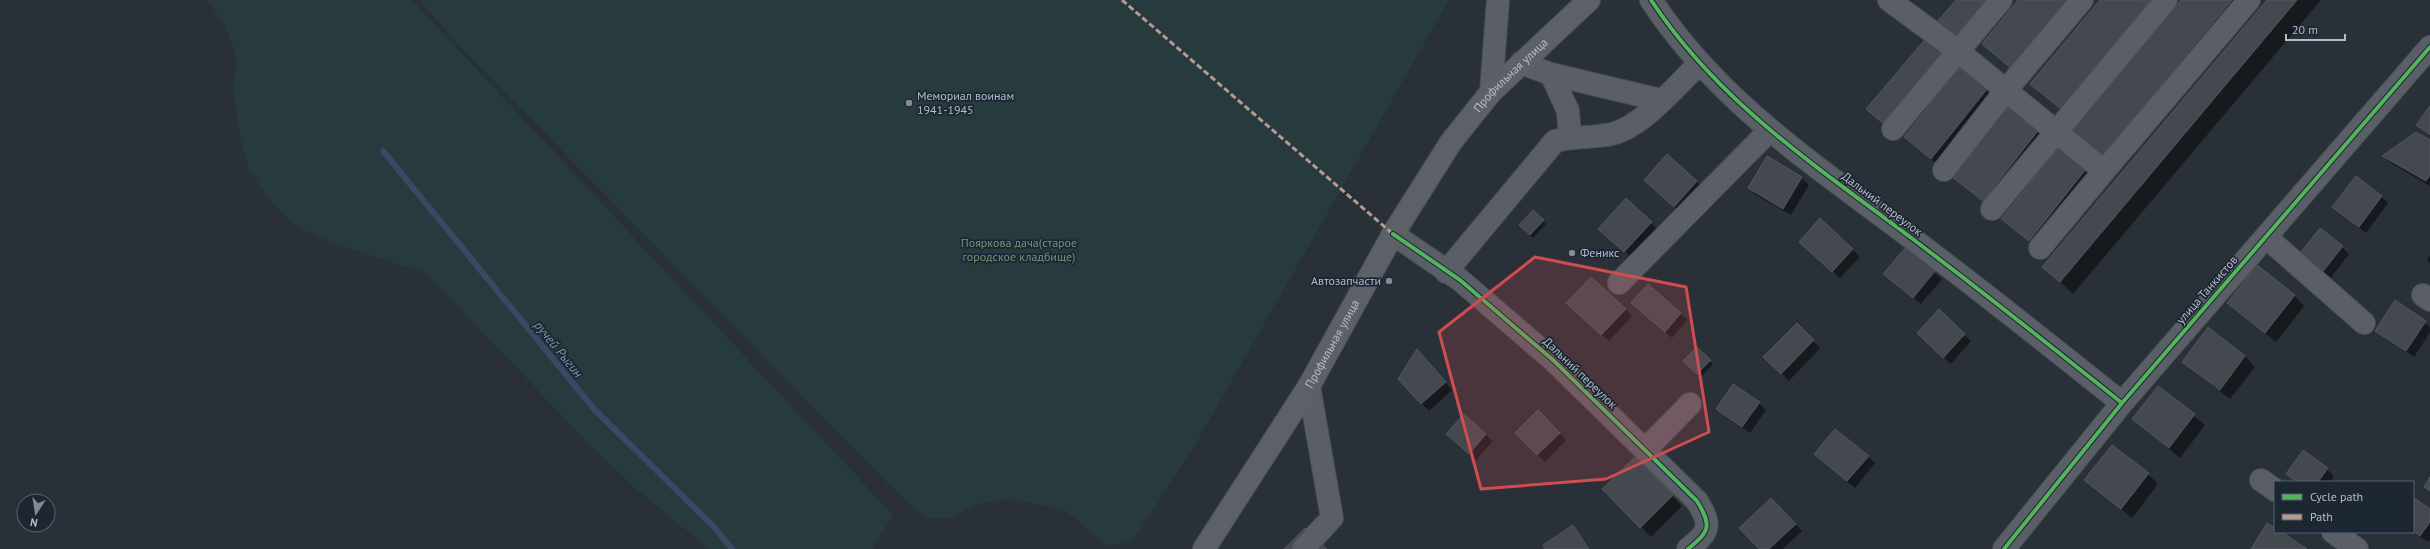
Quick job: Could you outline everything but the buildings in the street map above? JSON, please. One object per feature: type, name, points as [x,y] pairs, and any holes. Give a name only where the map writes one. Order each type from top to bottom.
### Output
[{"type":"main road","name":"Профильная улица","points":[[1204,549],[1309,386],[1393,234],[1451,142],[1491,92],[1589,0]]},
{"type":"street","points":[[1491,92],[1498,0]]},
{"type":"street","name":"Дальний переулок","points":[[1651,0],[1699,64],[1769,131],[1991,298],[2122,403]]},
{"type":"street","points":[[1889,0],[1958,51],[2104,171]]},
{"type":"street","points":[[1893,129],[2001,0]]},
{"type":"street","points":[[1944,170],[2006,90],[2082,0]]},
{"type":"street","points":[[1992,209],[2055,131],[2166,0]]},
{"type":"street","points":[[2040,248],[2249,0]]},
{"type":"street","name":"улица Танкистов","points":[[2004,549],[2122,403],[2430,47]]},
{"type":"street","points":[[1521,63],[1551,74],[1660,100]]},
{"type":"street","points":[[1446,272],[1555,141],[1570,137],[1612,134],[1634,125],[1699,64]]},
{"type":"street","points":[[1551,74],[1568,110],[1570,137]]},
{"type":"street","points":[[1619,283],[1769,131]]},
{"type":"street","name":"Дальний переулок","points":[[1393,234],[1479,295],[1553,360],[1697,501],[1707,518],[1708,527],[1702,538],[1688,549]]},
{"type":"street","points":[[2266,237],[2364,323]]},
{"type":"street","points":[[1302,549],[1332,518],[1309,386]]},
{"type":"street","points":[[1645,450],[1690,404]]},
{"type":"street","points":[[2334,533],[2357,549]]},
{"type":"highlighted area","points":[[1535,257],[1686,287],[1709,432],[1606,479],[1481,489],[1439,332]]},
{"type":"green space","points":[[207,0],[412,0],[893,515],[872,549],[709,549],[634,487],[588,443],[426,273],[332,243],[292,224],[268,198],[249,169],[240,138],[233,87],[237,59],[226,27]]},
{"type":"green space","name":"Пояркова дача(старое городское кладбище)","points":[[419,0],[1449,0],[1194,447],[1132,542],[1107,546],[1065,510],[1010,499],[977,504],[950,518],[924,517],[890,486],[454,40]]},
{"type":"waterway","name":"ручей Рыгин","points":[[383,151],[594,409],[713,526],[732,549]]},
{"type":"marked path","points":[[1122,0],[1393,234]]},
{"type":"cycle path","points":[[1651,0],[1677,37],[1706,70],[1737,101],[1770,130],[1990,298],[2122,403]]},
{"type":"cycle path","points":[[2004,549],[2122,403],[2430,47]]},
{"type":"cycle path","points":[[1393,234],[1460,280],[1553,360],[1697,501],[1707,522],[1706,528],[1701,537],[1688,549]]},
{"type":"place","name":"Мемориал воинам 1941-1945","points":[[909,103]]},
{"type":"place","name":"Феникс","points":[[1572,253]]},
{"type":"place","name":"Автозапчасти","points":[[1389,281]]}]
